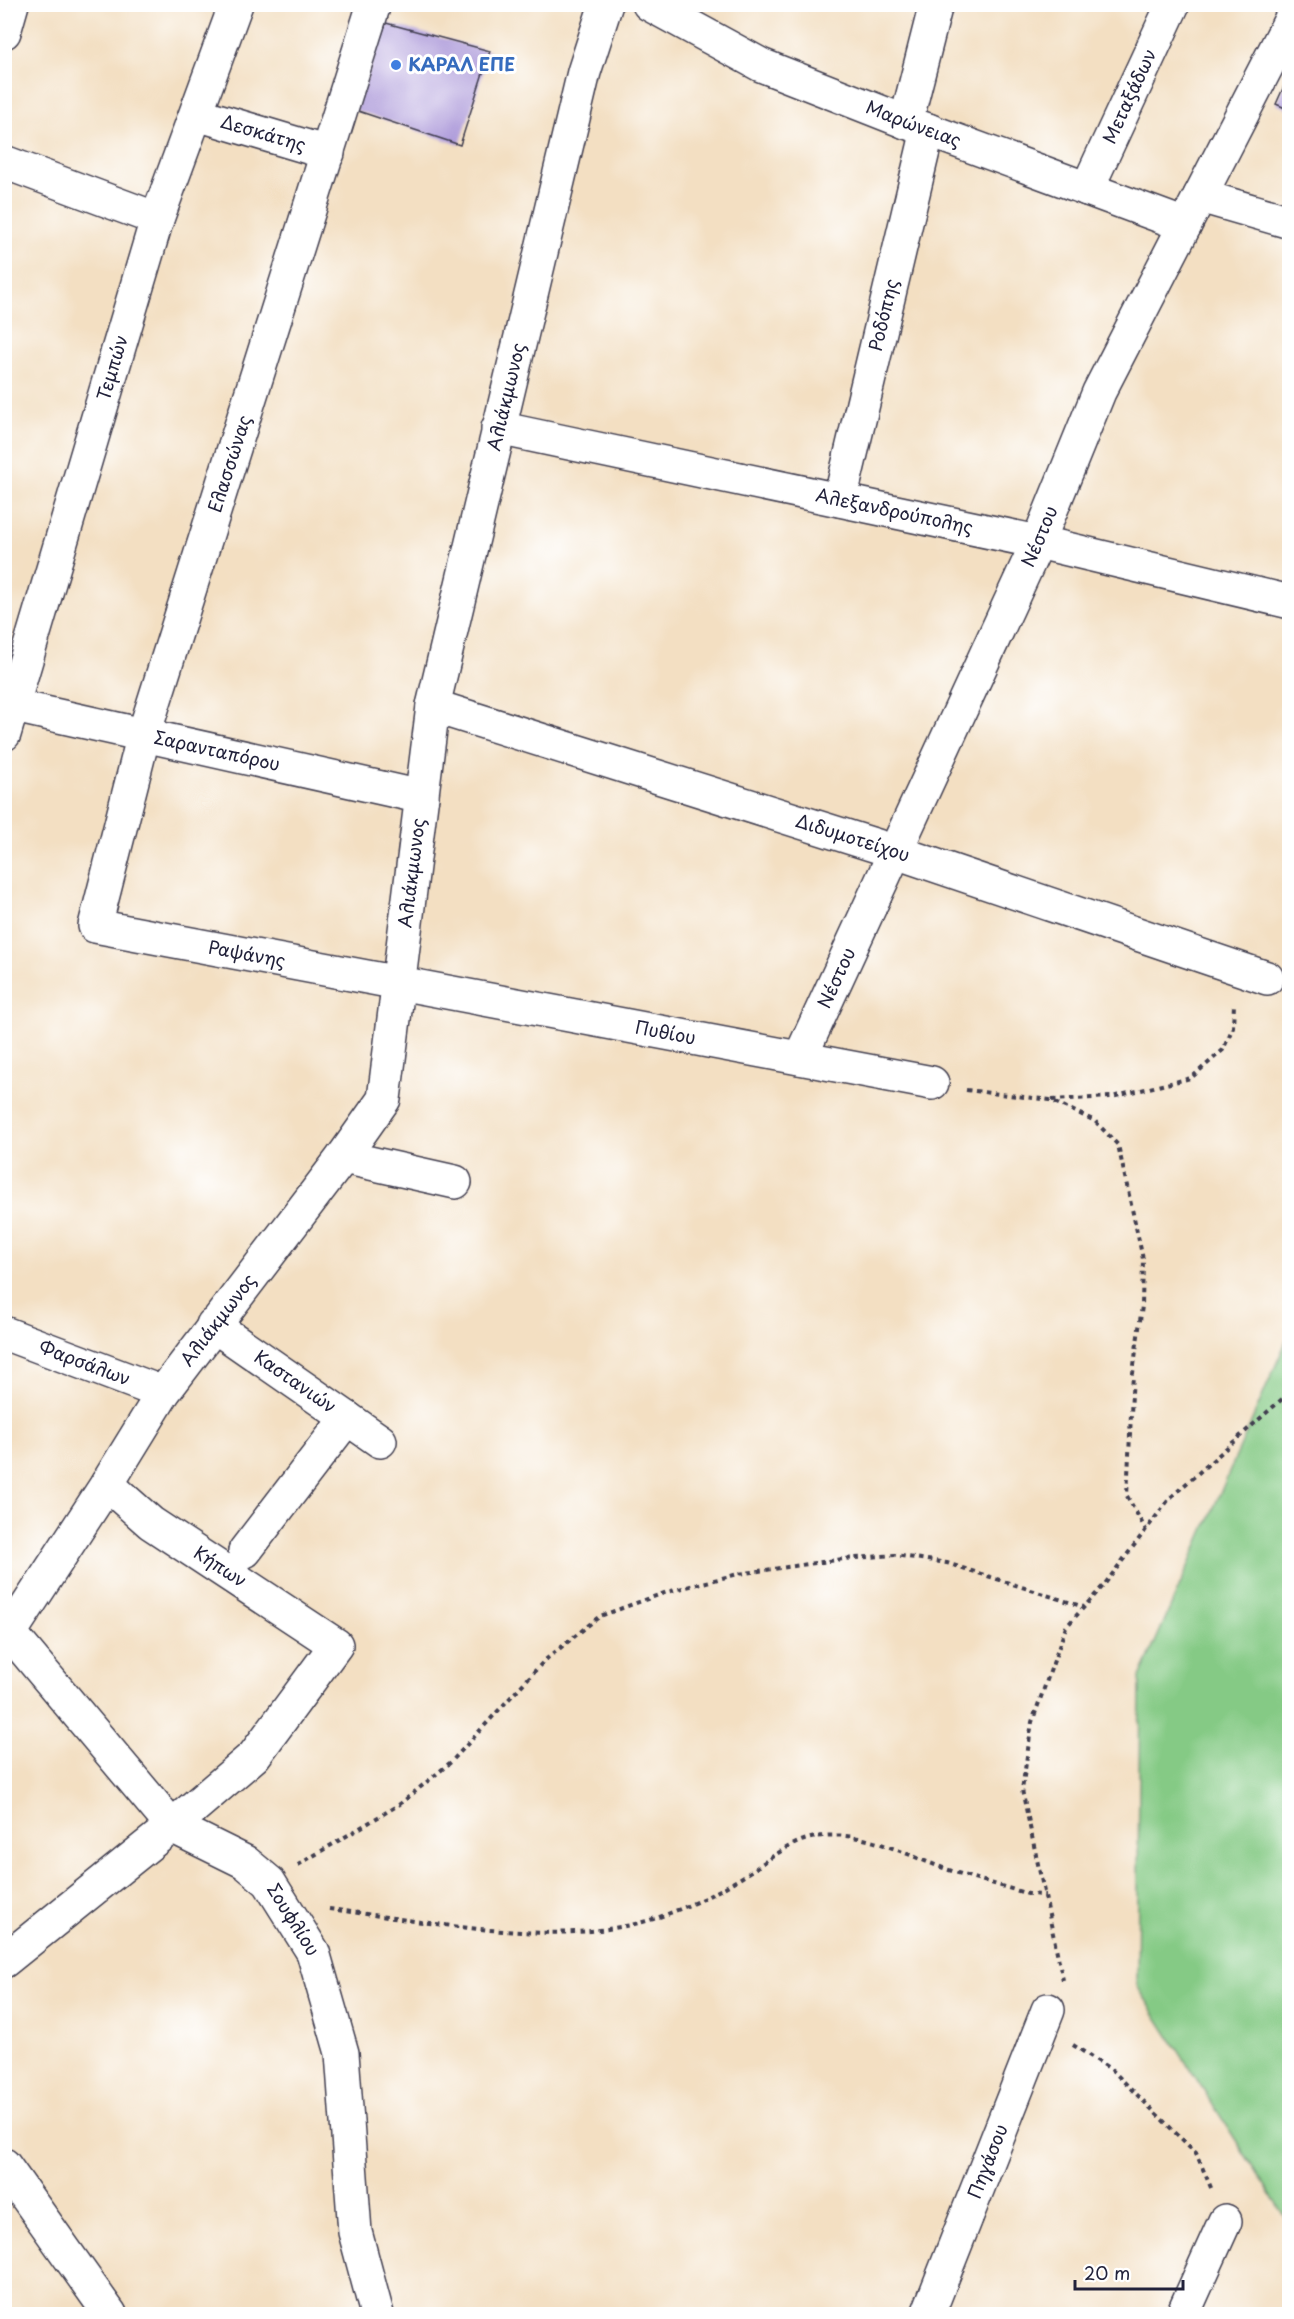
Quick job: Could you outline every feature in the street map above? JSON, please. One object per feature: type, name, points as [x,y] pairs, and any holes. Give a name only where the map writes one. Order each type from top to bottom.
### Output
[{"type":"street","points":[[4,32],[12,4]]},
{"type":"street","name":"Τεμπών","points":[[9,720],[157,219],[198,114],[236,4]]},
{"type":"street","name":"Ελασσώνας","points":[[95,926],[144,734],[374,4]]},
{"type":"street","name":"Αλιάκμωνος","points":[[8,1638],[163,1393],[344,1157],[384,1099],[433,706],[584,72],[606,4]]},
{"type":"street","name":"Μαρώνειας","points":[[649,4],[761,65],[917,126],[1185,225]]},
{"type":"street","name":"Ροδόπης","points":[[840,500],[917,126],[936,4]]},
{"type":"street","name":"Μεταξάδων","points":[[1087,189],[1173,4]]},
{"type":"street","name":"Νέστου","points":[[800,1058],[893,851],[1038,542],[1099,392],[1290,21]]},
{"type":"street","name":"Δεσκάτης","points":[[198,114],[328,153]]},
{"type":"street","points":[[4,162],[157,219]]},
{"type":"street","points":[[1200,196],[1290,222]]},
{"type":"street","name":"Αλεξανδρούπολης","points":[[498,428],[1038,542],[1290,602]]},
{"type":"street","name":"Διδυμοτείχου","points":[[433,706],[893,851],[1268,978]]},
{"type":"street","name":"Σαρανταπόρου","points":[[9,720],[144,734],[422,797]]},
{"type":"street","name":"Ραψάνης","points":[[95,926],[399,982]]},
{"type":"street","name":"Πυθίου","points":[[399,982],[933,1083]]},
{"type":"street","points":[[344,1157],[455,1182]]},
{"type":"street","name":"Καστανιών","points":[[213,1325],[380,1441]]},
{"type":"street","name":"Φαρσάλων","points":[[4,1332],[163,1393]]},
{"type":"street","points":[[245,1551],[347,1418]]},
{"type":"street","name":"Κήπων","points":[[107,1484],[151,1523],[336,1645],[254,1756],[172,1826]]},
{"type":"street","name":"Σουφλίου","points":[[8,1638],[172,1826],[245,1863],[269,1882],[313,1952],[342,2053],[355,2232],[376,2314]]},
{"type":"street","points":[[4,1961],[172,1826]]},
{"type":"street","name":"Πηγάσου","points":[[928,2314],[1045,2018]]},
{"type":"street","points":[[4,2165],[111,2314]]},
{"type":"street","points":[[1183,2314],[1226,2221]]},
{"type":"path","points":[[933,1083],[976,1092],[1050,1100],[1112,1097],[1191,1078],[1223,1050],[1233,1027],[1234,994],[1228,964]]},
{"type":"path","points":[[1050,1100],[1095,1121],[1118,1146],[1134,1213],[1143,1260],[1142,1306],[1133,1373],[1127,1496],[1146,1530]]},
{"type":"path","points":[[1226,2221],[1196,2153],[1112,2070],[1045,2018],[1064,1985],[1022,1790],[1032,1722],[1066,1627],[1170,1498],[1290,1392]]},
{"type":"path","points":[[269,1882],[400,1804],[451,1762],[544,1661],[600,1616],[667,1592],[738,1574],[843,1559],[895,1555],[947,1563],[1084,1607]]},
{"type":"path","points":[[289,1914],[307,1909],[326,1909],[467,1926],[564,1934],[599,1930],[635,1924],[698,1901],[747,1875],[782,1849],[823,1836],[864,1840],[1028,1894],[1045,1895]]},
{"type":"green space","points":[[1289,1335],[1289,2223],[1137,1986],[1140,1677]]},
{"type":"building","points":[[386,23],[490,51],[460,145],[355,110]]},
{"type":"building","points":[[1290,73],[1290,110],[1276,104]]},
{"type":"place","name":"ΚΑΡΑΛ ΕΠΕ","points":[[396,65]]}]
